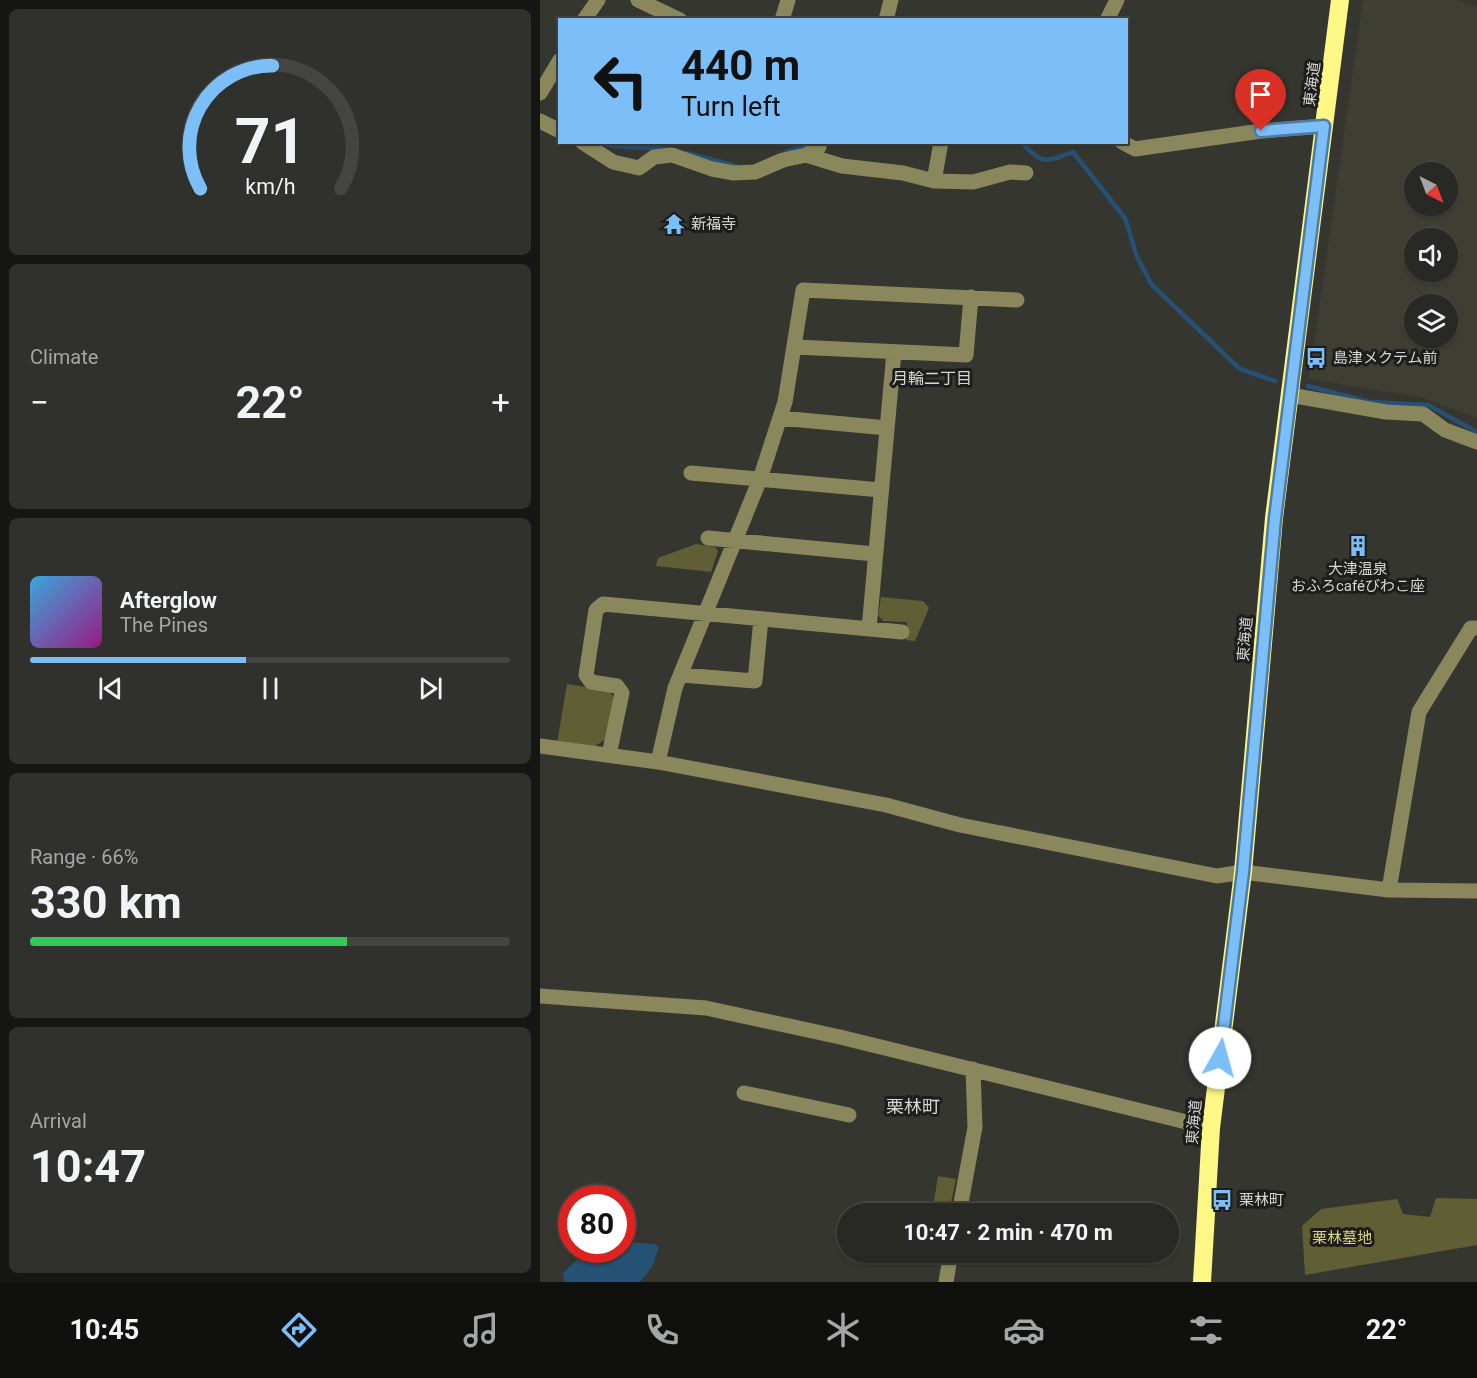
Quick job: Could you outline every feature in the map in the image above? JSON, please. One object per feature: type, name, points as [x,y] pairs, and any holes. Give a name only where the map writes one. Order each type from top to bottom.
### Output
[{"type":"highway","name":"東海道","points":[[1202,1282],[1211,1128],[1243,872],[1274,529],[1340,0]]},
{"type":"street","points":[[585,18],[598,0]]},
{"type":"street","points":[[638,0],[676,18]]},
{"type":"street","points":[[783,18],[788,0]]},
{"type":"street","points":[[886,18],[891,0]]},
{"type":"street","points":[[1107,18],[1108,14],[1120,1]]},
{"type":"street","points":[[540,93],[558,63]]},
{"type":"street","points":[[540,121],[558,130]]},
{"type":"street","points":[[1126,144],[1135,149],[1261,131],[1324,126]]},
{"type":"street","points":[[585,144],[613,162],[639,168],[654,157],[672,155],[712,169],[734,173],[755,172],[783,160],[806,155],[819,147],[820,144]]},
{"type":"street","points":[[934,181],[941,144]]},
{"type":"street","points":[[806,155],[842,166],[903,172],[934,181],[973,182],[1010,172],[1026,173]]},
{"type":"street","points":[[658,762],[681,675],[759,479],[780,418],[795,347],[803,290],[1017,300]]},
{"type":"street","points":[[795,347],[966,355],[971,297]]},
{"type":"street","points":[[869,629],[894,352]]},
{"type":"street","points":[[1290,395],[1386,412],[1423,414],[1445,430],[1477,442]]},
{"type":"street","points":[[780,418],[887,428]]},
{"type":"street","points":[[692,473],[881,490]]},
{"type":"street","points":[[708,538],[875,554]]},
{"type":"street","points":[[609,755],[622,693],[617,686],[591,682],[586,675],[596,610],[603,604],[902,632]]},
{"type":"street","points":[[681,675],[755,681],[761,619]]},
{"type":"street","points":[[1389,890],[1419,712],[1471,628],[1477,628]]},
{"type":"street","points":[[540,746],[658,762],[886,805],[960,825],[1217,876],[1243,872],[1389,890],[1477,891]]},
{"type":"street","points":[[540,996],[706,1008],[973,1069],[1211,1128]]},
{"type":"street","points":[[961,1203],[975,1127],[973,1069]]},
{"type":"street","points":[[744,1093],[849,1115]]},
{"type":"street","points":[[946,1282],[949,1263]]},
{"type":"shaded area","points":[[1363,0],[1455,0],[1477,7],[1477,418],[1420,397],[1309,379]]},
{"type":"green space","points":[[696,544],[715,547],[718,551],[711,572],[656,566],[658,558]]},
{"type":"green space","points":[[881,597],[923,601],[929,608],[915,641],[906,640],[907,622],[883,621],[878,615]]},
{"type":"green space","points":[[567,684],[609,691],[615,699],[606,739],[592,748],[557,743]]},
{"type":"green space","points":[[938,1176],[956,1179],[951,1203],[934,1201]]},
{"type":"green space","name":"栗林墓地","points":[[1436,1198],[1477,1199],[1477,1245],[1305,1275],[1302,1226],[1321,1209],[1397,1199],[1403,1214],[1430,1217]]},
{"type":"water","points":[[636,1243],[655,1244],[659,1247],[652,1267],[640,1282],[564,1282],[563,1273],[574,1263],[636,1263]]},
{"type":"waterway","points":[[606,144],[669,149]]},
{"type":"waterway","points":[[1023,144],[1034,155],[1045,159],[1073,152],[1125,218],[1137,257],[1152,285],[1240,369],[1275,381]]},
{"type":"waterway","points":[[786,152],[805,146]]},
{"type":"waterway","points":[[686,153],[736,166]]},
{"type":"waterway","points":[[1308,386],[1370,402],[1428,405],[1477,432]]},
{"type":"place","name":"新福寺","points":[[674,224]]},
{"type":"place","name":"島津メクテム前","points":[[1316,358]]},
{"type":"place","name":"大津温泉 おふろcaféびわこ座","points":[[1358,546]]},
{"type":"place","name":"栗林町","points":[[1222,1200]]},
{"type":"district","name":"月輪二丁目","points":[[932,378]]},
{"type":"district","name":"栗林町","points":[[913,1106]]},
{"type":"route","points":[[1220,1058],[1243,872],[1275,518],[1324,126],[1261,131]]}]
